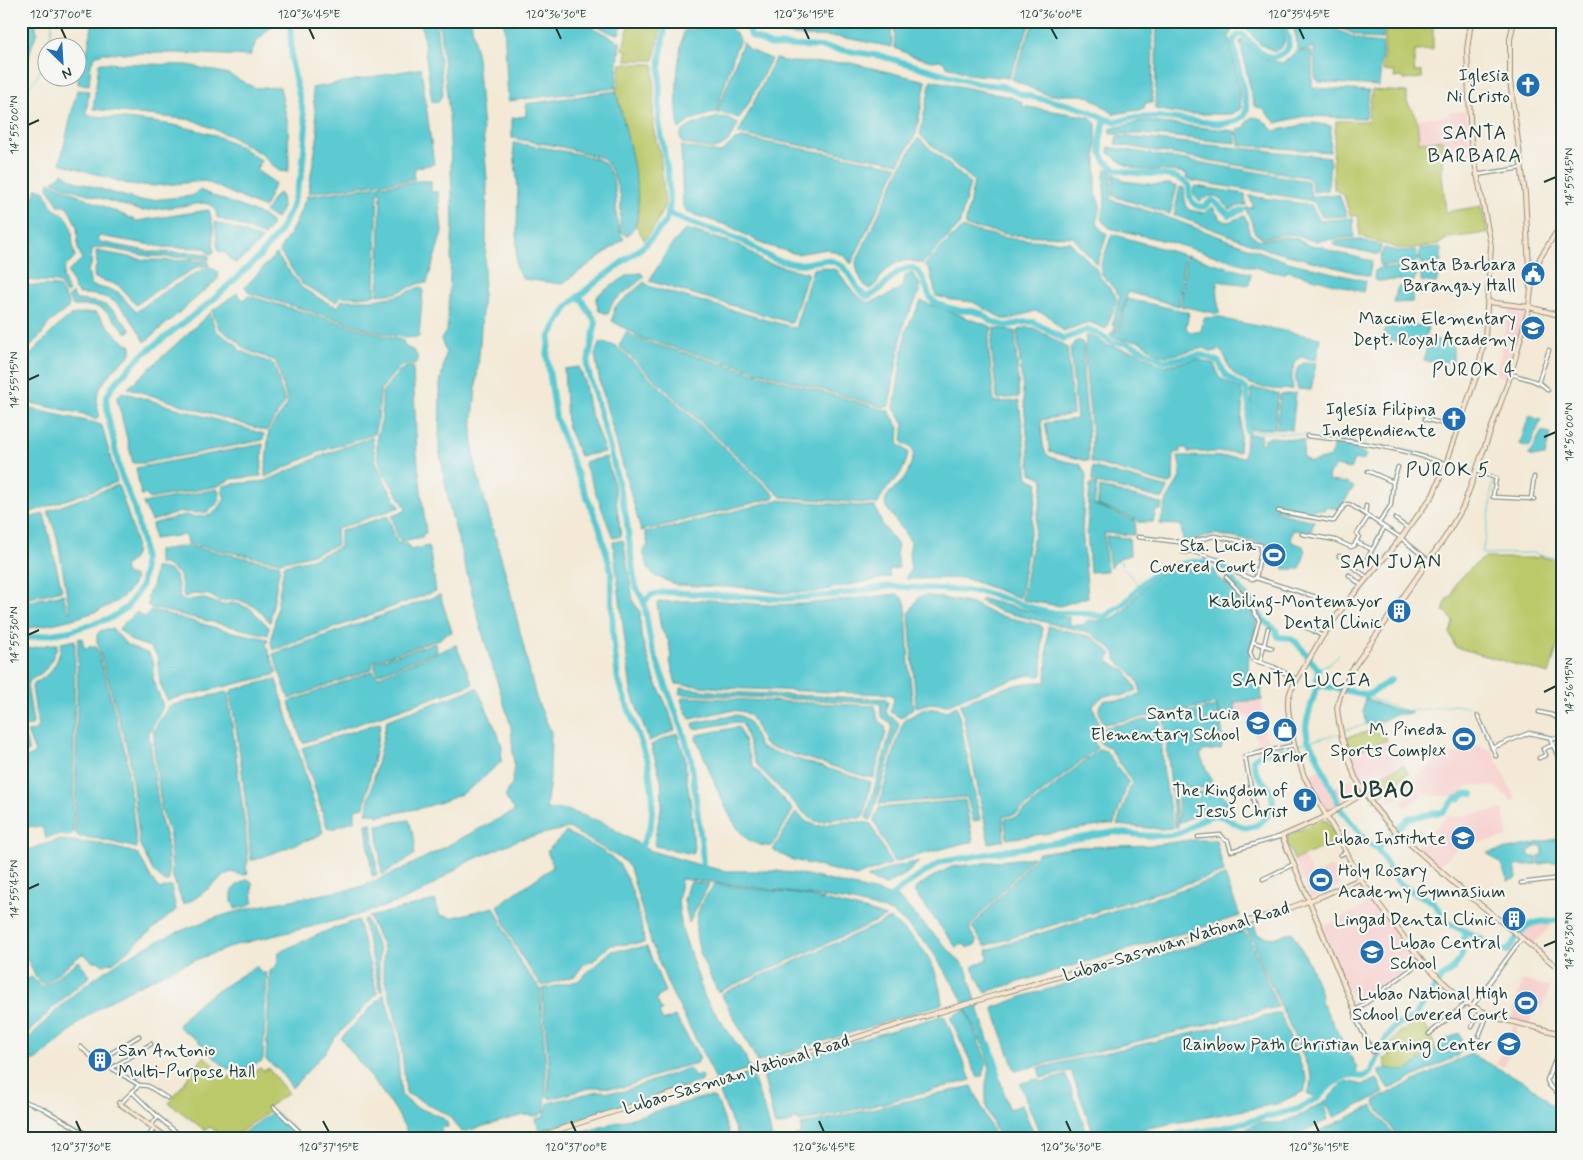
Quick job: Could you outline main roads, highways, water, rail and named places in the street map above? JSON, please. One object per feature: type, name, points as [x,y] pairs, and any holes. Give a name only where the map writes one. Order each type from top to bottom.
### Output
[{"type":"main road","points":[[1471,21],[1467,50],[1471,142],[1490,246],[1485,338],[1480,364],[1446,464],[1432,494],[1408,529],[1343,607],[1322,637],[1296,679],[1288,700],[1294,746],[1304,776],[1360,879],[1422,961],[1466,1003],[1497,1018],[1562,1034]]},
{"type":"main road","points":[[1514,21],[1510,38],[1510,80],[1528,222],[1531,288],[1529,307],[1511,374],[1476,474],[1459,515],[1355,664],[1344,686],[1337,708],[1342,738],[1354,777],[1381,817],[1456,884],[1562,971]]},
{"type":"main road","points":[[1531,288],[1540,258],[1562,223]]},
{"type":"main road","points":[[1488,302],[1529,307],[1562,316]]},
{"type":"main road","points":[[1355,1011],[1282,836],[1326,816],[1364,793]]},
{"type":"main road","name":"Lubao-Sasmuan National Road","points":[[531,1139],[698,1085],[1276,913],[1360,879]]},
{"type":"main road","points":[[120,1103],[169,1139]]},
{"type":"water","points":[[21,21],[35,21],[37,33],[27,64],[21,72]]},
{"type":"water","points":[[93,21],[274,21],[270,28],[256,42],[250,56],[177,53],[103,53],[95,56],[91,64],[89,85],[88,48]]},
{"type":"water","points":[[421,21],[436,21],[443,95],[437,102],[432,101]]},
{"type":"water","points":[[439,21],[471,21],[477,59],[487,179],[486,245],[472,430],[475,466],[509,586],[536,698],[551,732],[550,778],[546,809],[567,810],[602,822],[648,850],[703,866],[726,871],[776,871],[807,875],[898,897],[966,968],[1009,1109],[1022,1105],[1036,1139],[1020,1139],[1018,1134],[1019,1139],[999,1139],[986,1106],[986,1083],[990,1069],[985,1050],[958,992],[929,946],[892,912],[849,901],[681,879],[678,903],[682,929],[705,998],[745,1056],[767,1116],[772,1139],[739,1139],[712,1071],[669,987],[651,942],[630,868],[623,860],[569,828],[520,839],[465,863],[422,892],[401,901],[351,917],[239,944],[179,966],[121,994],[87,1016],[36,1061],[33,1059],[21,1073],[21,1046],[54,1012],[81,988],[134,953],[180,931],[229,914],[265,905],[357,888],[398,871],[515,811],[505,797],[512,783],[514,766],[511,726],[484,639],[450,509],[439,448],[440,384],[446,352],[441,339],[447,330],[453,223],[449,113]]},
{"type":"water","points":[[504,21],[580,21],[620,42],[616,88],[508,101]]},
{"type":"water","points":[[589,21],[624,21],[619,34],[611,33]]},
{"type":"water","points":[[759,21],[891,21],[892,47],[838,37],[789,35],[761,26]]},
{"type":"water","points":[[894,21],[1031,21],[1009,78],[968,74],[947,66],[940,60],[932,61],[913,56],[895,48]]},
{"type":"water","points":[[1034,21],[1153,21],[1152,103],[1145,103],[1144,109],[1114,114],[1090,97],[1081,95],[1049,95],[1012,79]]},
{"type":"water","points":[[1157,21],[1203,21],[1231,24],[1232,29],[1229,37],[1241,109],[1231,114],[1183,114],[1155,109]]},
{"type":"water","points":[[1247,21],[1279,21],[1284,39],[1282,46],[1274,51],[1261,45],[1243,25]]},
{"type":"water","points":[[1290,21],[1316,21],[1363,41],[1383,43],[1379,86],[1319,82],[1315,77],[1314,47],[1300,51],[1310,51],[1312,53],[1312,88],[1369,91],[1366,118],[1305,116],[1276,123],[1263,109],[1254,106],[1240,41],[1242,40],[1264,59],[1282,63],[1297,52],[1296,36]]},
{"type":"water","points":[[1323,21],[1384,21],[1383,39],[1364,38]]},
{"type":"water","points":[[714,25],[730,28],[740,40],[716,112],[691,120],[679,129],[677,80],[684,31]]},
{"type":"water","points":[[743,42],[748,49],[771,59],[739,118],[717,113]]},
{"type":"water","points":[[775,59],[790,62],[851,63],[926,81],[916,134],[899,163],[738,134]]},
{"type":"water","points":[[99,63],[188,65],[228,74],[255,88],[280,87],[288,125],[289,168],[287,172],[279,171],[260,153],[232,137],[193,120],[93,109]]},
{"type":"water","points":[[421,68],[434,164],[415,168],[414,179],[308,193],[318,133],[312,88]]},
{"type":"water","points":[[931,80],[1010,97],[1022,102],[1022,106],[1090,117],[1096,124],[1096,194],[1101,208],[1097,219],[1101,229],[1107,234],[1097,265],[1073,237],[1011,235],[965,226],[974,181],[920,135]]},
{"type":"water","points":[[77,90],[89,91],[86,115],[178,126],[222,138],[243,148],[261,161],[256,170],[275,183],[264,208],[205,181],[153,186],[128,184],[60,163]]},
{"type":"water","points":[[616,91],[632,158],[638,195],[636,223],[627,236],[620,231],[621,197],[611,169],[603,158],[562,147],[512,138],[512,118],[526,116],[526,104]]},
{"type":"water","points":[[719,117],[728,118],[738,124],[733,135],[722,146],[709,148],[682,143],[680,135],[683,131],[698,123]]},
{"type":"water","points":[[1253,117],[1262,119],[1274,131],[1313,123],[1331,126],[1330,152],[1239,145],[1237,130],[1245,127],[1249,119]]},
{"type":"water","points":[[1142,121],[1235,131],[1236,143],[1144,134],[1110,134],[1110,129]]},
{"type":"water","points":[[1117,136],[1330,157],[1328,190],[1313,192],[1311,180],[1306,177],[1115,144]]},
{"type":"water","points":[[742,138],[898,166],[851,264],[845,256],[827,249],[797,254],[765,245],[729,226],[689,213],[683,207],[681,146],[720,153],[735,140]]},
{"type":"water","points":[[918,138],[970,183],[959,226],[922,264],[911,261],[896,263],[869,289],[860,277],[856,262],[902,165]]},
{"type":"water","points":[[513,143],[597,159],[606,165],[613,179],[618,225],[624,239],[562,284],[523,279],[516,268],[518,188]]},
{"type":"water","points":[[1109,147],[1308,181],[1311,196],[1339,195],[1347,216],[1322,217],[1314,202],[1308,200],[1194,181],[1186,178],[1187,174],[1180,172],[1135,168],[1125,165],[1108,152]]},
{"type":"water","points":[[1105,169],[1112,170],[1111,198],[1114,201],[1158,214],[1288,262],[1366,281],[1363,292],[1288,271],[1283,274],[1249,266],[1166,241],[1110,228],[1101,218],[1105,205]]},
{"type":"water","points":[[63,173],[75,181],[140,201],[192,196],[199,190],[262,215],[271,222],[271,226],[264,236],[217,218],[214,208],[204,203],[142,211],[65,187],[53,181]]},
{"type":"water","points":[[1114,173],[1124,181],[1156,185],[1170,184],[1177,187],[1170,214],[1113,196]]},
{"type":"water","points":[[416,181],[431,181],[431,192],[438,192],[442,232],[427,283],[420,283],[396,293],[378,295],[381,192],[378,192],[376,295],[342,296],[336,302],[302,284],[279,251],[293,228],[307,196]]},
{"type":"water","points":[[49,182],[137,221],[209,210],[213,226],[214,252],[211,254],[208,253],[206,248],[163,247],[100,236],[97,238],[100,242],[151,252],[200,253],[208,255],[210,259],[148,256],[102,247],[92,249],[91,266],[88,269],[90,282],[93,286],[118,292],[136,312],[165,291],[209,266],[218,272],[218,279],[145,342],[130,318],[115,302],[99,296],[79,294],[75,290],[68,272],[82,259],[78,249],[77,226],[67,206],[59,206],[48,187]]},
{"type":"water","points":[[1195,186],[1245,194],[1246,205],[1237,206],[1230,210],[1220,199],[1214,196],[1200,201],[1194,195]]},
{"type":"water","points":[[1180,187],[1184,188],[1185,205],[1189,210],[1204,213],[1213,207],[1220,219],[1228,222],[1244,216],[1248,222],[1249,233],[1261,240],[1285,237],[1297,239],[1310,246],[1322,246],[1330,251],[1372,261],[1369,276],[1269,250],[1174,215]]},
{"type":"water","points":[[37,188],[44,190],[53,208],[66,216],[71,225],[75,256],[65,267],[63,277],[69,292],[66,294],[58,282],[21,280],[21,233]]},
{"type":"water","points":[[279,193],[281,195],[282,207],[278,217],[274,218],[265,212],[273,198]]},
{"type":"water","points":[[1249,196],[1311,205],[1320,221],[1353,218],[1354,237],[1314,241],[1286,234],[1264,238],[1257,235],[1253,230],[1253,224],[1245,208],[1252,208],[1253,205]]},
{"type":"water","points":[[215,222],[262,239],[236,263],[231,261],[226,253],[218,251]]},
{"type":"water","points":[[961,228],[1012,239],[1070,242],[1095,267],[1100,277],[1116,296],[1116,303],[1106,329],[1089,322],[1063,331],[1046,314],[1035,311],[1011,319],[1003,319],[973,302],[936,296],[930,271],[924,265]]},
{"type":"water","points":[[686,229],[736,244],[763,262],[808,273],[792,323],[649,281],[669,248]]},
{"type":"water","points":[[1112,234],[1184,255],[1179,306],[1128,292],[1117,330],[1114,330],[1115,325],[1112,325],[1120,296],[1101,273],[1100,268]]},
{"type":"water","points":[[1357,239],[1380,245],[1380,254],[1343,248],[1332,243]]},
{"type":"water","points":[[1439,247],[1441,249],[1441,262],[1438,264],[1421,264],[1419,262],[1420,249]]},
{"type":"water","points":[[1384,248],[1397,251],[1414,250],[1418,259],[1414,264],[1380,266]]},
{"type":"water","points":[[96,251],[146,260],[208,261],[209,264],[199,266],[157,290],[136,305],[118,285],[95,278]]},
{"type":"water","points":[[276,254],[302,288],[338,307],[342,300],[374,300],[397,296],[420,287],[423,289],[419,337],[403,338],[375,331],[250,293],[245,287]]},
{"type":"water","points":[[1186,255],[1251,274],[1249,285],[1217,281],[1219,314],[1181,306]]},
{"type":"water","points":[[822,267],[837,270],[854,293],[867,303],[885,297],[902,287],[906,275],[911,272],[920,284],[919,294],[904,323],[889,406],[883,407],[644,339],[612,321],[615,307],[644,282],[651,287],[795,328],[813,269]]},
{"type":"water","points":[[1425,267],[1437,267],[1439,273],[1436,283],[1421,281],[1421,270]]},
{"type":"water","points":[[1380,268],[1415,268],[1417,273],[1414,281],[1376,281],[1374,279],[1375,271]]},
{"type":"water","points":[[641,273],[644,277],[613,302],[608,314],[599,311],[596,300],[599,294],[630,274]]},
{"type":"water","points":[[21,285],[58,286],[69,303],[68,308],[49,323],[42,334],[21,357]]},
{"type":"water","points":[[1399,287],[1412,287],[1414,290],[1412,302],[1394,303]]},
{"type":"water","points":[[72,293],[76,300],[96,302],[113,310],[131,330],[127,333],[103,309],[95,306],[73,306],[68,297]]},
{"type":"water","points":[[237,293],[243,300],[249,296],[403,341],[405,347],[414,351],[418,360],[415,365],[406,364],[398,368],[380,390],[378,419],[374,434],[319,452],[265,477],[269,430],[288,404],[276,361],[244,349],[238,341],[219,328],[212,311]]},
{"type":"water","points":[[1127,299],[1189,312],[1186,328],[1190,332],[1201,331],[1204,318],[1220,317],[1320,338],[1316,360],[1300,357],[1292,372],[1293,389],[1277,389],[1253,385],[1239,378],[1233,373],[1224,355],[1219,350],[1212,352],[1204,348],[1167,356],[1160,355],[1139,341],[1113,338],[1110,335],[1112,332],[1119,331]]},
{"type":"water","points":[[921,301],[992,327],[988,342],[994,402],[1019,401],[1028,478],[1038,483],[1020,598],[964,578],[907,579],[906,577],[911,569],[909,554],[911,542],[886,507],[885,502],[891,491],[906,476],[914,453],[910,446],[902,441],[904,424],[894,408],[906,330]]},
{"type":"water","points":[[96,313],[118,336],[131,346],[131,354],[114,370],[100,389],[97,403],[99,415],[96,420],[84,414],[21,401],[22,370],[31,355],[52,332],[72,315]]},
{"type":"water","points":[[210,313],[216,331],[236,344],[240,351],[274,364],[285,403],[266,431],[128,388]]},
{"type":"water","points":[[1388,324],[1426,326],[1428,328],[1422,348],[1383,338]]},
{"type":"water","points":[[1026,327],[1034,328],[1067,347],[1073,414],[1041,420],[1044,450],[1051,457],[1058,460],[1080,464],[1086,475],[1082,529],[1088,597],[1060,606],[1022,600],[1044,481],[1042,478],[1031,473],[1017,331]]},
{"type":"water","points":[[995,328],[1015,331],[1019,397],[997,399],[991,344]]},
{"type":"water","points":[[626,332],[643,341],[889,411],[899,428],[898,444],[908,452],[903,469],[884,493],[878,504],[781,497],[619,346]]},
{"type":"water","points":[[1088,335],[1094,336],[1106,345],[1137,352],[1163,366],[1198,359],[1214,364],[1220,378],[1241,390],[1243,396],[1239,452],[1188,452],[1187,448],[1181,448],[1180,452],[1174,453],[1173,482],[1168,484],[1091,462],[1092,435],[1084,350],[1085,337]]},
{"type":"water","points":[[1428,338],[1453,345],[1453,362],[1424,361]]},
{"type":"water","points":[[1076,341],[1083,343],[1088,461],[1050,452],[1045,423],[1077,419],[1070,348]]},
{"type":"water","points":[[600,342],[616,346],[775,495],[773,498],[641,531],[600,383],[595,354]]},
{"type":"water","points":[[1307,362],[1316,363],[1311,390],[1298,389],[1296,381],[1297,369]]},
{"type":"water","points":[[408,366],[413,367],[417,455],[426,533],[422,534],[423,537],[401,541],[398,539],[392,516],[405,511],[406,508],[382,470],[377,451],[377,436],[382,419],[382,392],[399,371]]},
{"type":"water","points":[[579,367],[584,380],[590,412],[605,452],[580,456],[567,425],[564,369]]},
{"type":"water","points":[[1252,388],[1278,394],[1275,429],[1250,429],[1252,396],[1250,390]]},
{"type":"water","points":[[122,392],[264,434],[263,440],[144,463],[133,463],[117,398]]},
{"type":"water","points":[[1296,393],[1292,430],[1277,429],[1280,395]]},
{"type":"water","points":[[21,407],[96,423],[102,426],[117,482],[28,513],[21,449]]},
{"type":"water","points":[[1529,416],[1541,420],[1530,446],[1527,447],[1520,444]]},
{"type":"water","points":[[1542,431],[1550,433],[1545,456],[1530,456],[1529,455]]},
{"type":"water","points":[[1247,434],[1261,435],[1260,444],[1264,443],[1264,439],[1271,437],[1304,440],[1303,458],[1311,462],[1331,457],[1334,441],[1358,445],[1356,451],[1366,455],[1363,461],[1354,459],[1350,469],[1336,466],[1328,475],[1329,481],[1346,483],[1354,487],[1339,509],[1326,507],[1324,510],[1313,509],[1311,515],[1276,509],[1276,512],[1314,521],[1311,532],[1293,530],[1292,542],[1303,546],[1305,552],[1300,569],[1284,569],[1281,562],[1284,550],[1261,543],[1214,534],[1187,542],[1183,540],[1181,525],[1160,524],[1167,500],[1181,472],[1178,456],[1244,457]]},
{"type":"water","points":[[372,437],[378,466],[400,507],[339,528],[336,532],[337,545],[310,555],[280,562],[188,544],[185,535],[154,539],[152,524],[185,515],[194,517],[211,515],[225,499],[222,490],[224,486],[266,481],[321,456]]},
{"type":"water","points":[[263,444],[261,476],[231,479],[218,486],[149,499],[146,494],[141,495],[136,468]]},
{"type":"water","points":[[606,457],[614,485],[621,536],[613,538],[584,462]]},
{"type":"water","points":[[1093,467],[1168,488],[1163,499],[1092,482]]},
{"type":"water","points":[[1090,484],[1097,485],[1094,505],[1136,521],[1134,535],[1104,533],[1107,571],[1090,572],[1087,529]]},
{"type":"water","points":[[118,485],[130,520],[136,548],[134,556],[124,569],[127,575],[135,578],[130,590],[119,600],[87,615],[21,629],[21,603],[63,594],[68,612],[70,612],[57,537],[48,511]]},
{"type":"water","points":[[1100,487],[1162,504],[1161,510],[1156,510],[1153,522],[1139,522],[1136,519],[1097,505]]},
{"type":"water","points":[[218,489],[220,501],[207,512],[181,512],[151,521],[143,503]]},
{"type":"water","points":[[778,500],[875,507],[883,526],[898,545],[896,554],[899,568],[889,570],[890,577],[814,592],[781,593],[752,588],[677,585],[655,576],[649,569],[643,552],[648,545],[645,532],[669,528]]},
{"type":"water","points":[[44,514],[62,590],[21,600],[21,520]]},
{"type":"water","points":[[388,516],[397,543],[407,543],[410,550],[429,546],[436,591],[273,650],[271,643],[284,565],[311,559],[340,547],[340,531]]},
{"type":"water","points":[[1106,536],[1129,538],[1130,555],[1120,558],[1110,568]]},
{"type":"water","points":[[623,540],[633,601],[640,612],[641,636],[655,680],[675,730],[649,741],[631,691],[613,542]]},
{"type":"water","points":[[188,546],[280,565],[270,622],[256,607],[237,599],[219,601],[210,595],[194,594],[184,597],[180,575],[165,564],[158,564],[158,550]]},
{"type":"water","points":[[155,568],[168,570],[175,576],[180,598],[183,601],[202,598],[222,605],[233,603],[251,609],[269,627],[268,635],[152,608],[147,605],[149,601],[147,598],[153,583]]},
{"type":"water","points":[[1182,568],[1218,570],[1216,577],[1228,584],[1239,595],[1238,600],[1244,607],[1247,605],[1256,620],[1249,652],[1248,672],[1250,678],[1261,681],[1262,700],[1234,702],[1236,712],[1221,716],[1216,704],[1104,724],[1099,710],[1100,704],[1109,700],[1123,700],[1141,692],[1134,677],[1116,660],[1114,651],[1091,633],[1003,612],[980,601],[983,599],[1026,610],[1070,618],[1070,625],[1083,625],[1088,620],[1101,621],[1119,614],[1156,577]]},
{"type":"water","points":[[897,594],[904,599],[906,607],[913,708],[901,718],[890,712],[894,700],[892,695],[888,694],[723,688],[676,684],[670,661],[669,642],[661,629],[657,603],[711,600],[766,605],[803,604]]},
{"type":"water","points":[[440,595],[452,632],[440,639],[373,661],[372,669],[289,699],[273,654]]},
{"type":"water","points":[[925,595],[974,604],[993,614],[1040,625],[1042,627],[1042,674],[1040,676],[1028,675],[992,686],[946,705],[931,703],[916,707],[909,613],[919,597]]},
{"type":"water","points":[[151,610],[228,631],[268,639],[266,645],[277,672],[274,675],[167,700],[160,683],[156,654],[150,647],[132,641],[119,629],[137,612],[145,618]]},
{"type":"water","points":[[1048,626],[1092,637],[1112,654],[1107,661],[1126,671],[1137,690],[1122,696],[1113,694],[1102,697],[1093,706],[1098,721],[1094,741],[1097,748],[1016,814],[1003,817],[1004,840],[989,843],[961,704],[992,692],[1024,683],[1046,682]]},
{"type":"water","points":[[113,629],[127,645],[149,654],[154,664],[153,678],[163,706],[149,734],[160,817],[167,841],[169,880],[165,882],[153,871],[140,845],[129,755],[97,641],[97,635],[100,631]]},
{"type":"water","points":[[82,638],[84,648],[95,646],[98,651],[126,755],[137,848],[99,839],[79,837],[75,833],[78,639]]},
{"type":"water","points":[[75,640],[73,833],[70,836],[56,835],[46,838],[41,827],[21,826],[21,774],[25,766],[24,759],[35,752],[27,732],[33,731],[38,727],[32,687],[33,684],[53,668],[59,656],[61,643]]},
{"type":"water","points":[[435,643],[437,651],[378,674],[375,669],[375,662]]},
{"type":"water","points":[[57,644],[57,647],[48,665],[43,672],[27,684],[33,723],[31,726],[24,727],[28,752],[21,755],[21,650]]},
{"type":"water","points":[[456,645],[473,684],[303,743],[289,702],[373,671],[377,677]]},
{"type":"water","points":[[276,679],[323,832],[318,836],[251,860],[236,726],[230,694],[232,690]]},
{"type":"water","points":[[477,688],[502,746],[501,762],[472,787],[461,794],[441,802],[378,816],[374,813],[366,813],[387,720]]},
{"type":"water","points":[[680,689],[722,692],[886,699],[888,702],[886,711],[888,716],[899,723],[871,820],[866,818],[892,727],[891,722],[882,717],[880,712],[881,706],[878,703],[680,694]]},
{"type":"water","points":[[228,693],[246,834],[248,861],[246,868],[248,873],[243,875],[231,872],[189,902],[183,904],[172,875],[170,836],[162,812],[154,749],[154,730],[169,706]]},
{"type":"water","points":[[1365,696],[1381,705],[1411,712],[1411,714],[1395,714],[1382,721],[1366,724],[1363,711]]},
{"type":"water","points":[[684,697],[875,706],[878,719],[885,727],[886,732],[874,777],[864,776],[767,746],[763,743],[751,717],[744,712],[721,712],[690,719],[681,699]]},
{"type":"water","points":[[957,706],[980,820],[973,821],[967,797],[879,804],[902,725],[906,719],[926,708],[946,711]]},
{"type":"water","points":[[1217,707],[1222,734],[1221,749],[1203,751],[1200,755],[1215,788],[1174,788],[1178,827],[1175,827],[1164,716]]},
{"type":"water","points":[[736,715],[750,723],[761,748],[871,782],[864,815],[860,818],[840,818],[819,822],[809,818],[759,768],[743,725],[740,722],[695,729],[693,725],[694,723]]},
{"type":"water","points":[[1160,717],[1163,767],[1173,828],[1158,829],[1117,825],[1132,782],[1109,747],[1101,744],[1100,732],[1102,728]]},
{"type":"water","points":[[381,722],[364,807],[355,809],[355,820],[332,829],[327,827],[302,748]]},
{"type":"water","points":[[738,727],[753,766],[793,810],[772,846],[755,843],[741,833],[722,800],[696,738],[697,735]]},
{"type":"water","points":[[677,733],[685,757],[691,805],[693,854],[655,846],[654,843],[662,804],[661,779],[651,745]]},
{"type":"water","points":[[1099,749],[1106,751],[1128,782],[1114,824],[1007,839],[1005,819],[1017,817]]},
{"type":"water","points":[[1216,790],[1232,803],[1233,808],[1231,810],[1217,807],[1209,809],[1179,823],[1178,792],[1213,792]]},
{"type":"water","points":[[965,800],[973,842],[894,862],[874,820],[879,808]]},
{"type":"water","points":[[796,812],[807,822],[818,826],[840,822],[871,824],[891,864],[857,876],[790,859],[773,850]]},
{"type":"water","points":[[409,820],[415,841],[414,855],[382,875],[377,825]]},
{"type":"water","points":[[372,823],[377,875],[372,876],[366,824]]},
{"type":"water","points":[[566,832],[606,854],[622,868],[635,901],[644,943],[610,945],[592,962],[584,964],[575,976],[542,986],[516,947],[498,905],[553,867],[547,851]]},
{"type":"water","points":[[1562,838],[1562,861],[1539,864],[1538,857],[1543,855],[1543,848],[1541,846],[1535,847],[1535,843]]},
{"type":"water","points":[[58,840],[100,844],[136,853],[142,860],[152,880],[160,889],[171,886],[176,910],[114,962],[103,965],[98,961],[93,962],[82,954],[43,985],[37,979],[21,947],[21,852]]},
{"type":"water","points":[[1189,840],[1216,840],[1224,872],[985,946],[972,927],[1039,853],[1078,847],[1155,845]]},
{"type":"water","points":[[1533,844],[1534,848],[1528,851],[1530,857],[1536,857],[1537,864],[1515,866],[1517,878],[1508,881],[1501,864],[1487,853]]},
{"type":"water","points":[[1033,857],[970,926],[970,931],[977,941],[976,944],[968,948],[963,944],[956,947],[915,893],[915,889],[951,867]]},
{"type":"water","points":[[920,861],[906,874],[886,885],[867,878],[893,867]]},
{"type":"water","points":[[1225,876],[1240,916],[985,992],[972,967],[988,959],[987,950]]},
{"type":"water","points":[[248,879],[252,882],[253,902],[248,906],[235,909],[232,901],[232,890]]},
{"type":"water","points":[[691,882],[709,884],[689,923],[684,900],[688,885]]},
{"type":"water","points":[[715,884],[804,895],[886,917],[718,992],[703,961],[696,929],[700,907]]},
{"type":"water","points":[[435,900],[440,916],[450,918],[494,907],[521,964],[540,988],[546,1068],[546,1098],[544,1112],[538,1116],[524,1115],[462,1132],[448,1115],[406,1093],[400,1033],[383,973],[384,949],[369,917]]},
{"type":"water","points":[[366,919],[379,950],[379,973],[383,991],[380,991],[363,920]]},
{"type":"water","points":[[890,919],[912,937],[927,955],[937,976],[942,1004],[758,1062],[721,994]]},
{"type":"water","points":[[358,920],[377,994],[333,1040],[325,1052],[292,1088],[278,1069],[266,1060],[270,971],[277,964],[279,952],[329,930]]},
{"type":"water","points":[[1252,921],[1258,935],[1273,938],[1292,932],[1310,965],[1321,994],[1321,1001],[1357,1068],[1356,1075],[1340,1077],[1317,1096],[1307,1095],[1312,1078],[1251,938],[1246,930],[1236,932],[1232,926]]},
{"type":"water","points":[[1244,932],[1248,936],[1278,1007],[1015,1071],[993,1008],[1025,996]]},
{"type":"water","points":[[647,947],[665,992],[656,999],[662,1011],[659,1013],[663,1021],[675,1016],[700,1058],[697,1063],[621,1088],[594,1087],[550,1099],[548,1097],[549,1068],[542,989],[578,981],[611,951]]},
{"type":"water","points":[[79,961],[90,976],[56,1005],[21,1040],[21,982],[32,977],[42,988]]},
{"type":"water","points":[[256,966],[262,973],[266,973],[267,977],[263,1058],[262,1061],[235,1073],[220,1063],[197,1040],[178,1025],[198,1003]]},
{"type":"water","points":[[384,994],[396,1033],[401,1095],[414,1106],[443,1118],[447,1122],[448,1127],[444,1127],[441,1130],[442,1139],[411,1139],[395,1109],[341,1038]]},
{"type":"water","points":[[966,1010],[987,1063],[983,1075],[978,1078],[950,1017]]},
{"type":"water","points":[[1280,1013],[1307,1080],[1304,1091],[1277,1104],[1095,1138],[1071,1071],[1041,1078],[1038,1068]]},
{"type":"water","points":[[944,1015],[971,1080],[872,1106],[799,1122],[798,1119],[792,1120],[791,1123],[775,1126],[762,1069]]},
{"type":"water","points":[[1459,1033],[1462,1038],[1460,1052],[1457,1056],[1391,1088],[1388,1088],[1379,1074],[1379,1071],[1386,1068],[1406,1071],[1445,1040]]},
{"type":"water","points":[[1470,1054],[1528,1084],[1547,1099],[1562,1114],[1562,1139],[1399,1139],[1374,1103],[1375,1100]]},
{"type":"water","points":[[689,1068],[695,1077],[700,1075],[703,1077],[702,1081],[539,1131],[536,1119],[544,1117],[548,1103],[598,1091],[621,1092]]},
{"type":"water","points":[[1066,1075],[1089,1139],[1042,1139],[1021,1083],[1038,1079],[1042,1082]]},
{"type":"water","points":[[1376,1079],[1384,1093],[1335,1117],[1328,1107],[1324,1106],[1328,1120],[1296,1135],[1229,1139],[1187,1139],[1245,1129],[1258,1123],[1280,1123],[1301,1115],[1327,1100],[1347,1081],[1363,1085]]},
{"type":"water","points":[[972,1086],[996,1139],[789,1139],[801,1134],[801,1125]]},
{"type":"water","points":[[705,1097],[713,1097],[718,1103],[731,1139],[580,1139],[579,1136],[580,1133]]},
{"type":"water","points":[[1372,1106],[1396,1139],[1304,1139],[1310,1136]]},
{"type":"water","points":[[274,1111],[302,1139],[235,1139]]},
{"type":"waterway","points":[[50,38],[51,21]]},
{"type":"waterway","points":[[21,639],[70,631],[111,618],[127,607],[141,587],[144,572],[143,546],[134,507],[120,472],[106,398],[114,384],[141,356],[214,299],[259,257],[278,234],[291,209],[302,173],[306,125],[292,65],[290,21]]},
{"type":"waterway","points":[[639,852],[651,825],[653,798],[648,762],[618,680],[613,636],[611,570],[599,526],[556,418],[547,356],[550,336],[568,306],[645,245],[665,223],[670,204],[668,175],[659,122],[660,60],[666,21]]},
{"type":"waterway","points":[[748,21],[751,36],[771,45],[822,47],[881,56],[978,84],[1002,86],[1023,95],[1070,105],[1117,122],[1131,118],[1159,117],[1221,124],[1236,121],[1244,116],[1247,109],[1233,41],[1242,34],[1262,54],[1272,58],[1280,55],[1286,51],[1289,43],[1283,21]]},
{"type":"waterway","points":[[21,92],[32,84],[38,74]]},
{"type":"waterway","points":[[1105,119],[1100,142],[1102,155],[1108,164],[1128,172],[1165,175],[1177,178],[1189,185],[1191,200],[1199,207],[1204,207],[1212,200],[1229,215],[1242,210]]},
{"type":"waterway","points":[[668,213],[740,240],[764,254],[781,261],[805,264],[827,260],[837,263],[846,270],[862,294],[867,297],[874,294],[900,271],[913,268],[919,272],[934,302],[961,311],[983,314],[991,321],[1006,326],[1033,322],[1064,339],[1087,330],[1096,332],[1113,343],[1126,343],[1136,347],[1164,361],[1200,355],[1206,356],[1219,362],[1226,376],[1246,389],[1249,407],[1247,431]]},
{"type":"waterway","points":[[579,296],[596,322],[587,367],[611,452],[626,516],[635,585],[644,602]]},
{"type":"waterway","points":[[1247,431],[1307,435]]},
{"type":"waterway","points":[[1319,436],[1367,443]]},
{"type":"waterway","points":[[1380,445],[1416,452],[1444,462]]},
{"type":"waterway","points":[[1448,463],[1492,479],[1494,482],[1482,554],[1534,553],[1562,560]]},
{"type":"waterway","points":[[1121,561],[1121,565],[1140,587]]},
{"type":"waterway","points":[[703,873],[702,848],[691,759],[651,645],[644,602],[651,595],[666,592],[782,599],[835,595],[889,586],[983,592],[1049,613],[1083,613],[1104,617],[1125,603],[1144,582],[1163,568],[1193,562],[1214,562],[1225,568],[1236,585],[1250,599],[1263,620],[1276,630],[1278,637],[1290,638],[1296,642],[1318,669],[1317,679],[1319,685],[1368,695],[1391,680]]},
{"type":"waterway","points":[[1318,669],[1330,663],[1339,654]]},
{"type":"waterway","points":[[1319,685],[1315,692],[1307,720],[1308,740],[1342,811],[1368,843],[1377,848],[1408,818],[1443,812],[1456,798],[1459,799],[1465,794],[1473,794]]},
{"type":"waterway","points":[[1368,695],[1375,700],[1411,711],[1454,705],[1468,707]]},
{"type":"waterway","points":[[1344,730],[1369,724],[1383,725]]},
{"type":"waterway","points":[[1281,749],[1337,734]]},
{"type":"waterway","points":[[887,900],[904,886],[941,862],[1115,832],[1148,836],[1173,835],[1184,831],[1206,817],[1214,815],[1222,816],[1244,827],[1255,826],[1268,815],[1273,802],[1271,792],[1257,773],[1253,760],[1262,754],[1281,749]]},
{"type":"waterway","points":[[1377,848],[1397,881],[1406,888],[1433,902],[1448,923],[1483,940],[1491,947],[1508,951],[1524,928],[1529,925],[1562,920]]},
{"type":"waterway","points":[[1169,1139],[1178,1134],[1218,1129],[1298,1109],[1316,1099],[1332,1084],[1349,1075],[1363,1077],[1371,1072],[1384,1042],[1392,1031],[1398,1024],[1414,1017],[1442,977],[1453,969],[1458,962],[1462,955],[1465,932]]},
{"type":"waterway","points":[[989,1044],[997,1067],[997,1077]]},
{"type":"place","name":"Iglesia Ni Cristo","points":[[1528,85]]},
{"type":"place","name":"Santa Barbara Barangay Hall","points":[[1533,274]]},
{"type":"place","name":"Maccim Elementary Dept. Royal Academy","points":[[1533,328]]},
{"type":"place","name":"Iglesia Filipina Independiente","points":[[1454,419]]},
{"type":"place","name":"Sta. Lucia Covered Court","points":[[1274,555]]},
{"type":"place","name":"Kabiling-Montemayor Dental Clinic","points":[[1399,611]]},
{"type":"place","name":"Santa Lucia Elementary School","points":[[1258,723]]},
{"type":"place","name":"Parlor","points":[[1285,730]]},
{"type":"place","name":"M. Pineda Sports Complex","points":[[1464,739]]},
{"type":"place","name":"The Kingdom of Jesus Christ","points":[[1305,800]]},
{"type":"place","name":"Lubao Institute","points":[[1463,838]]},
{"type":"place","name":"Holy Rosary Academy Gymnasium","points":[[1321,880]]},
{"type":"place","name":"Lingad Dental Clinic","points":[[1514,919]]},
{"type":"place","name":"Lubao Central School","points":[[1372,952]]},
{"type":"place","name":"Lubao National High School Covered Court","points":[[1526,1003]]},
{"type":"place","name":"Rainbow Path Christian Learning Center","points":[[1509,1044]]},
{"type":"place","name":"San Antonio Multi-Purpose Hall","points":[[100,1060]]},
{"type":"district","name":"SANTA BARBARA","points":[[1475,144]]},
{"type":"district","name":"PUROK 4","points":[[1474,369]]},
{"type":"district","name":"PUROK 5","points":[[1448,469]]},
{"type":"district","name":"SAN JUAN","points":[[1391,561]]},
{"type":"district","name":"SANTA LUCIA","points":[[1302,679]]},
{"type":"district","name":"LUBAO","points":[[1377,789]]}]
